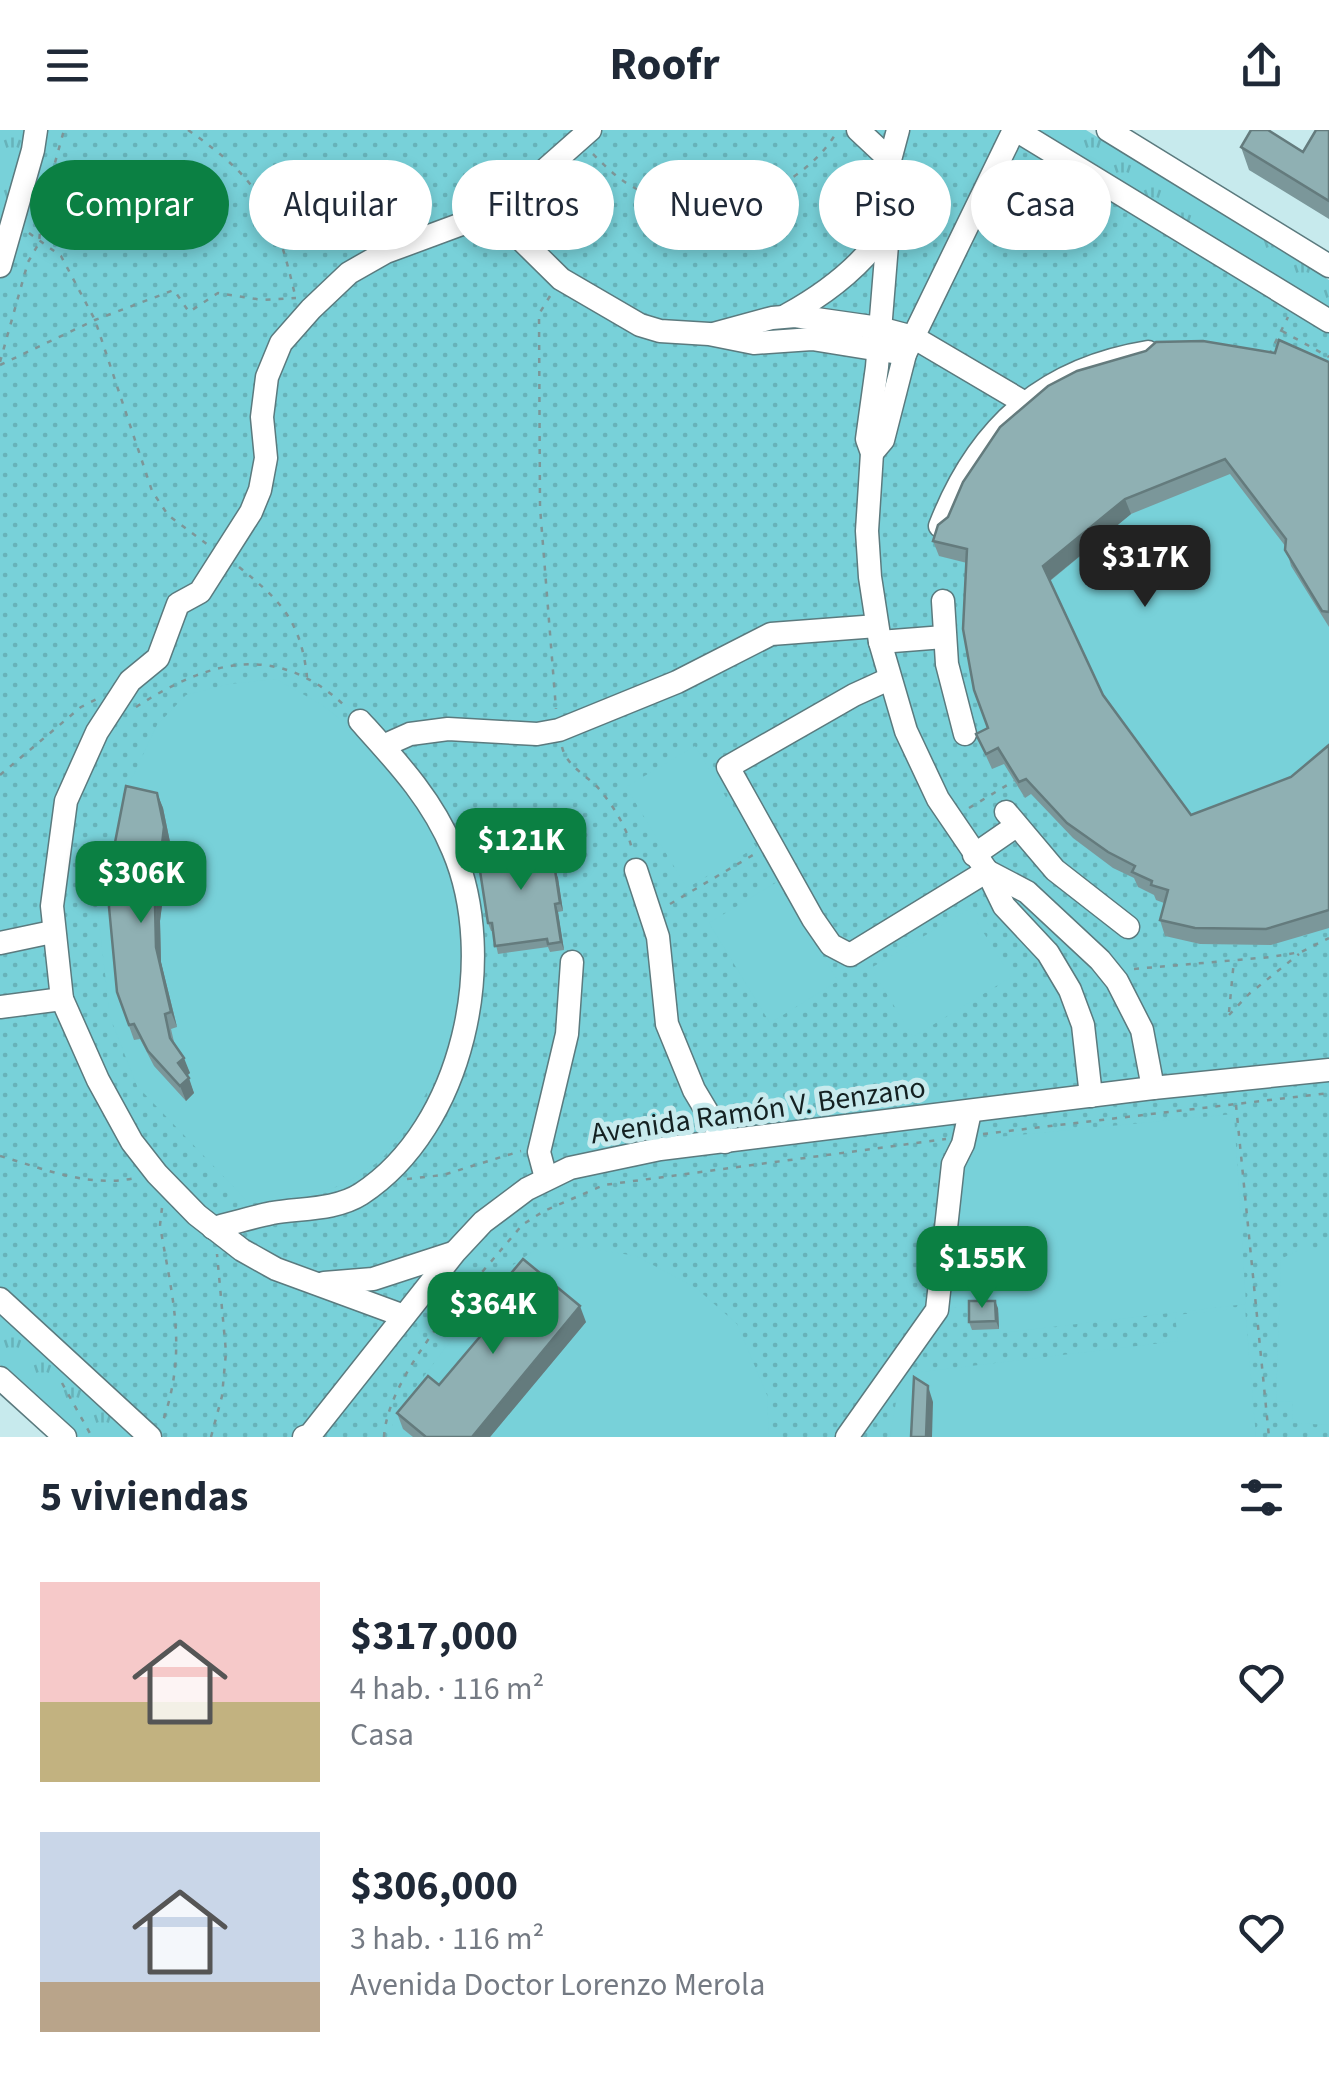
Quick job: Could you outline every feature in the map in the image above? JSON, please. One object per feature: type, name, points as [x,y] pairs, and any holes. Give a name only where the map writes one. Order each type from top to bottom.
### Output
[{"type":"street","points":[[858,130],[890,160]]},
{"type":"street","points":[[887,130],[890,160]]},
{"type":"street","points":[[890,160],[898,130]]},
{"type":"street","points":[[872,453],[883,440],[909,346],[1015,130],[1329,321]]},
{"type":"street","points":[[1108,130],[1329,266]]},
{"type":"street","points":[[556,160],[584,134]]},
{"type":"street","points":[[0,266],[38,137]]},
{"type":"street","points":[[404,1316],[306,1282],[242,1250],[161,1179],[113,1110],[62,1000],[52,906],[66,801],[97,732],[130,682],[158,658],[178,604],[200,592],[238,536],[260,490],[266,458],[262,417],[266,377],[281,343],[349,273],[386,252],[452,227]]},
{"type":"street","points":[[531,250],[561,279],[640,325],[660,331],[754,342],[878,339]]},
{"type":"street","points":[[783,317],[839,282],[871,250]]},
{"type":"street","points":[[886,250],[866,438],[872,453],[867,531],[878,634],[916,755],[950,820],[1004,906],[1048,953],[1070,990],[1083,1026],[1090,1096]]},
{"type":"street","points":[[710,334],[783,317],[816,316],[909,346],[1025,403]]},
{"type":"street","points":[[940,526],[973,458],[1002,422],[1059,380],[1096,364],[1148,352]]},
{"type":"street","points":[[942,602],[953,695],[965,734]]},
{"type":"street","points":[[383,746],[410,734],[448,729],[537,734],[558,730],[677,682],[771,634],[944,638]]},
{"type":"street","points":[[889,679],[854,694],[728,767],[831,945],[850,955],[980,863],[1011,819],[1056,870],[1128,927]]},
{"type":"street","points":[[213,1228],[272,1213],[341,1203],[358,1196],[410,1146],[446,1092],[471,996],[474,940],[469,899],[454,851],[426,798],[360,721]]},
{"type":"street","points":[[980,863],[1027,892],[1117,981],[1142,1030],[1153,1088]]},
{"type":"street","points":[[636,870],[658,937],[667,1024],[694,1090],[725,1142]]},
{"type":"street","points":[[1027,892],[1056,870]]},
{"type":"street","points":[[0,943],[52,932]]},
{"type":"street","points":[[546,1178],[539,1152],[567,1034],[572,962]]},
{"type":"street","points":[[0,1006],[62,1000]]},
{"type":"street","name":"Avenida Ramón V. Benzano","points":[[308,1436],[455,1252],[507,1201],[570,1168],[626,1154],[1234,1078],[1329,1070]]},
{"type":"street","points":[[847,1437],[937,1310],[950,1180],[970,1112]]},
{"type":"street","points":[[306,1282],[373,1279],[455,1252]]},
{"type":"street","points":[[0,1300],[156,1430]]},
{"type":"street","points":[[0,1378],[65,1437]]},
{"type":"path","points":[[56,160],[64,130]]},
{"type":"path","points":[[188,130],[242,171],[249,182]]},
{"type":"path","points":[[584,134],[629,185],[668,199],[711,204],[763,194],[781,185],[806,169],[838,130]]},
{"type":"path","points":[[14,218],[30,234]]},
{"type":"path","points":[[0,364],[28,262],[35,250]]},
{"type":"path","points":[[51,250],[61,256],[95,320],[152,491],[168,515],[264,586],[288,611],[304,653],[307,677]]},
{"type":"path","points":[[284,250],[302,321]]},
{"type":"path","points":[[561,279],[539,314],[540,507],[558,730],[564,756],[600,790],[622,822],[632,844],[636,870]]},
{"type":"path","points":[[0,364],[95,320],[174,290],[189,312],[218,293],[263,300],[296,298]]},
{"type":"path","points":[[1266,361],[1296,300]]},
{"type":"path","points":[[1281,330],[1329,357]]},
{"type":"path","points":[[124,715],[170,687],[213,671],[271,664],[288,667],[330,691],[360,721]]},
{"type":"path","points":[[0,775],[81,707],[98,698]]},
{"type":"path","points":[[950,820],[1014,781]]},
{"type":"path","points":[[651,915],[772,844]]},
{"type":"path","points":[[1234,958],[1229,1016],[1248,994],[1302,952],[1329,938]]},
{"type":"path","points":[[1117,981],[1134,969],[1302,952]]},
{"type":"path","points":[[1234,1078],[1269,1437]]},
{"type":"path","points":[[384,1437],[385,1417],[411,1363],[522,1225],[604,1185],[964,1136],[1329,1093]]},
{"type":"path","points":[[376,1182],[443,1175],[541,1144]]},
{"type":"path","points":[[0,1156],[84,1181],[161,1179],[160,1225],[178,1330],[178,1361],[156,1430]]},
{"type":"path","points":[[211,1437],[222,1396],[226,1352],[213,1228]]},
{"type":"path","points":[[54,1374],[67,1389],[92,1437]]},
{"type":"green space","points":[[0,130],[26,130],[0,227]]},
{"type":"green space","points":[[36,130],[1016,130],[1065,160],[971,160],[971,250],[1111,250],[1111,188],[1329,321],[1329,1437],[150,1437],[0,1299],[0,266]]},
{"type":"green space","points":[[1036,130],[1086,130],[1329,280],[1329,311],[1111,176],[1111,160],[1085,160]]},
{"type":"green space","points":[[1329,375],[1329,928],[1288,940],[1248,944],[1165,936],[1173,905],[1156,900],[1157,896],[1138,887],[1140,881],[1081,844],[1031,795],[1025,798],[1004,764],[992,769],[982,749],[993,743],[975,685],[976,565],[939,556]]},
{"type":"green space","points":[[276,679],[322,705],[357,732],[409,795],[440,847],[462,898],[464,995],[449,1051],[409,1125],[381,1160],[346,1183],[299,1201],[246,1200],[137,1086],[110,1017],[97,904],[114,816],[157,725],[186,695],[229,684]]},
{"type":"green space","points":[[695,746],[756,847],[687,888],[626,787]]},
{"type":"green space","points":[[777,882],[838,981],[770,1023],[709,923]]},
{"type":"green space","points":[[969,909],[1011,977],[913,1037],[871,968]]},
{"type":"green space","points":[[1234,1114],[1246,1304],[1001,1333],[999,1306],[945,1308],[965,1156],[978,1139]]},
{"type":"green space","points":[[582,1247],[636,1256],[696,1288],[737,1324],[767,1395],[769,1437],[393,1437],[393,1417],[503,1272],[532,1252]]},
{"type":"green space","points":[[1302,1248],[1329,1248],[1329,1425],[1292,1423],[1293,1402],[1276,1401],[1281,1259]]},
{"type":"green space","points":[[1245,1308],[1256,1437],[890,1437],[905,1374],[1178,1341],[1175,1315]]},
{"type":"green space","points":[[0,1314],[132,1437],[78,1437],[0,1365]]},
{"type":"building","points":[[1251,130],[1268,130],[1303,152],[1316,130],[1329,130],[1329,201],[1241,147]]},
{"type":"building","points":[[1279,340],[1329,362],[1329,612],[1322,611],[1285,550],[1286,539],[1225,459],[1125,499],[1043,566],[1103,695],[1191,815],[1291,777],[1329,745],[1329,910],[1266,929],[1195,928],[1160,920],[1168,890],[1151,885],[1152,881],[1132,872],[1135,866],[1067,823],[1026,779],[1019,782],[998,748],[986,754],[976,734],[988,728],[974,690],[963,629],[967,549],[933,541],[963,482],[1000,427],[1048,386],[1077,371],[1146,351],[1156,342],[1203,341],[1275,353]]},
{"type":"building","points":[[126,786],[157,793],[164,827],[155,905],[156,947],[171,1012],[165,1014],[170,1038],[184,1058],[178,1063],[189,1078],[180,1086],[148,1051],[134,1024],[129,1025],[117,992],[109,907],[112,858]]},
{"type":"building","points":[[545,833],[550,871],[555,870],[560,903],[555,904],[561,942],[548,944],[547,939],[495,946],[480,871],[485,870],[481,848],[533,841],[532,835]]},
{"type":"building","points":[[523,1259],[580,1306],[472,1437],[426,1437],[397,1413],[428,1376],[439,1385],[500,1313],[487,1302]]},
{"type":"building","points":[[969,1301],[995,1301],[996,1321],[969,1322]]},
{"type":"building","points":[[914,1377],[928,1386],[926,1437],[911,1437]]}]
